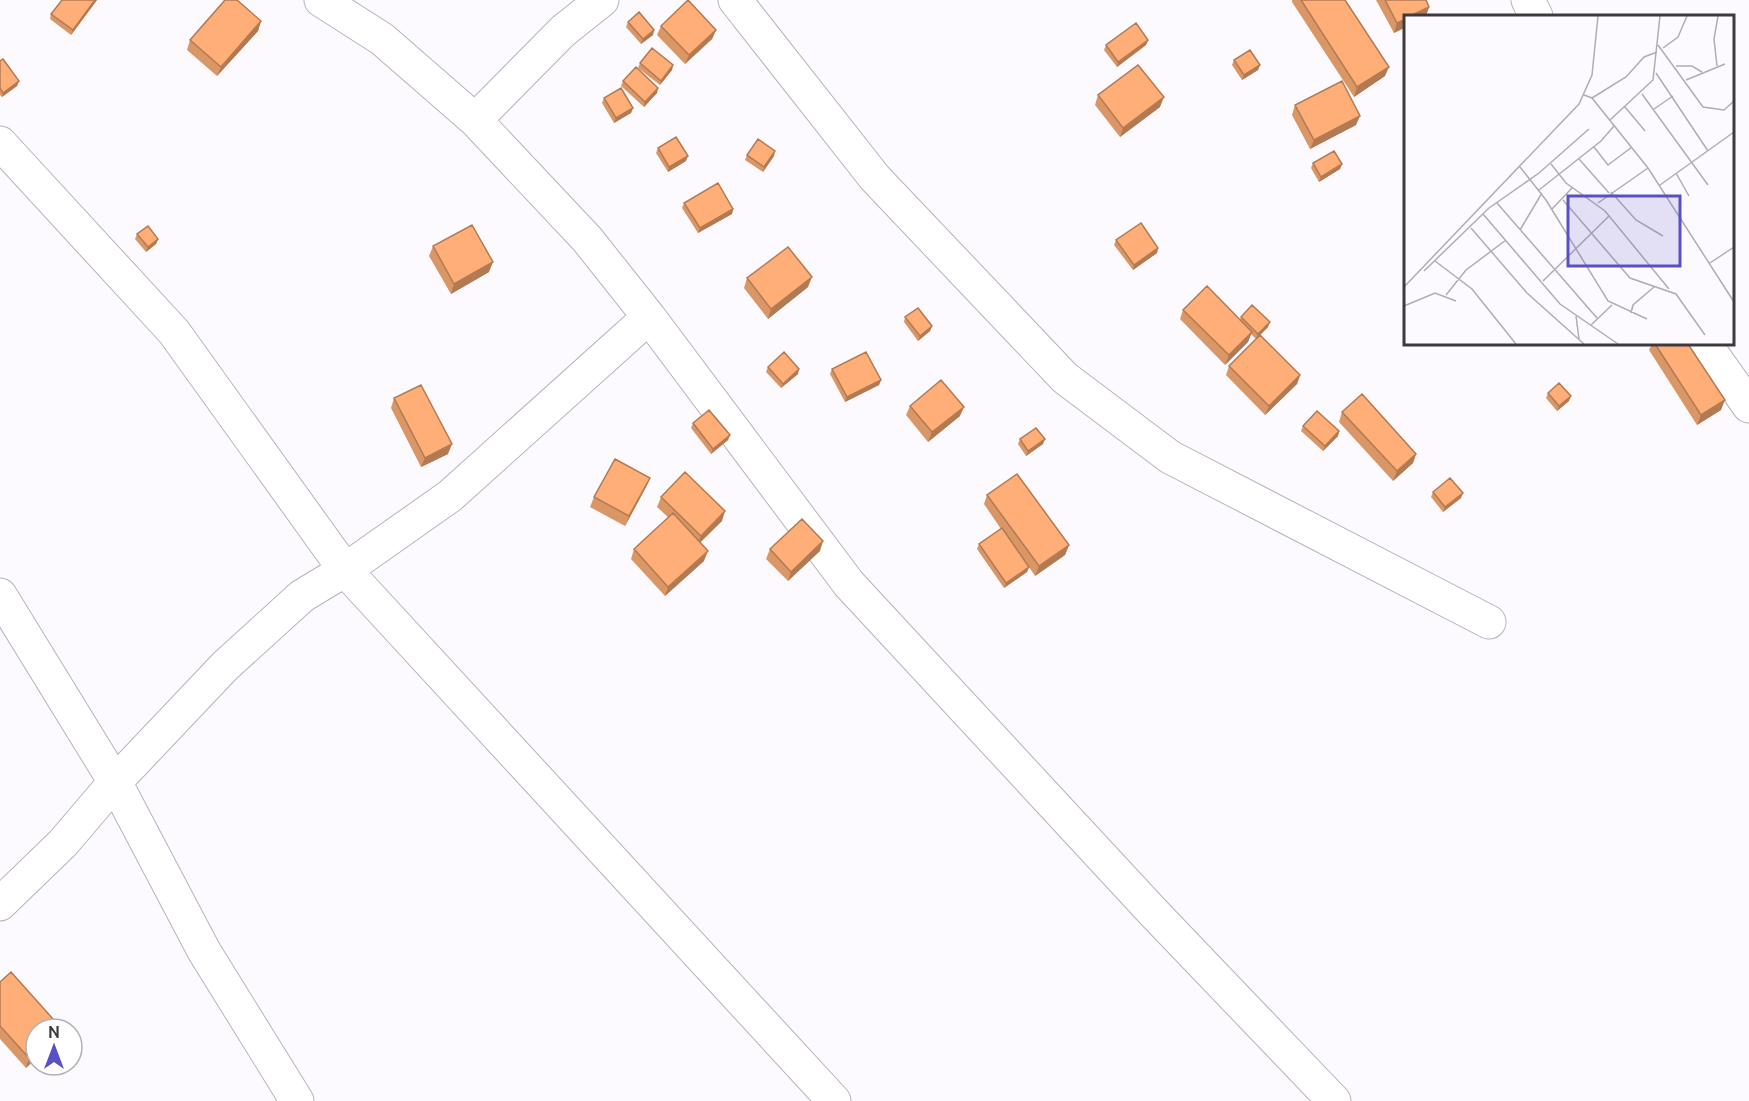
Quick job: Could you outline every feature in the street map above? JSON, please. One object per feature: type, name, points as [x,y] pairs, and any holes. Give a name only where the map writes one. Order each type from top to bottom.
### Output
[{"type":"street","points":[[321,0],[382,39],[475,120],[587,239],[649,317],[849,584],[1153,912],[1334,1101]]},
{"type":"street","points":[[475,120],[563,31],[602,0]]},
{"type":"street","points":[[735,0],[875,178],[1065,378],[1170,457],[1489,622]]},
{"type":"street","points":[[1528,0],[1536,15]]},
{"type":"street","points":[[0,143],[174,332],[345,570],[834,1101]]},
{"type":"street","points":[[0,904],[63,843],[115,782],[234,658],[302,596],[345,570],[450,496],[649,317]]},
{"type":"street","points":[[1706,345],[1749,406]]},
{"type":"street","points":[[0,595],[115,782],[204,951],[297,1101]]},
{"type":"building","points":[[62,0],[95,0],[73,30],[51,14]]},
{"type":"building","points":[[225,0],[237,0],[261,21],[221,67],[190,40]]},
{"type":"building","points":[[688,0],[716,30],[689,55],[661,26]]},
{"type":"building","points":[[1301,0],[1345,0],[1389,67],[1357,87]]},
{"type":"building","points":[[1385,0],[1426,0],[1429,7],[1412,15],[1404,15],[1404,20],[1397,23]]},
{"type":"building","points":[[639,12],[654,30],[643,39],[628,22]]},
{"type":"building","points":[[1136,23],[1148,40],[1118,62],[1106,45]]},
{"type":"building","points":[[652,48],[673,65],[661,81],[640,63]]},
{"type":"building","points":[[1250,50],[1260,65],[1244,75],[1234,60]]},
{"type":"building","points":[[3,59],[19,81],[3,93],[0,88],[0,61]]},
{"type":"building","points":[[1138,65],[1164,97],[1123,128],[1098,95]]},
{"type":"building","points":[[636,67],[658,88],[645,102],[623,81]]},
{"type":"building","points":[[1342,81],[1360,116],[1314,140],[1295,105]]},
{"type":"building","points":[[621,88],[633,108],[616,118],[604,98]]},
{"type":"building","points":[[676,137],[688,156],[669,167],[658,148]]},
{"type":"building","points":[[758,139],[775,151],[764,167],[747,155]]},
{"type":"building","points":[[1334,151],[1342,164],[1321,177],[1313,163]]},
{"type":"building","points":[[718,183],[733,209],[700,228],[684,203]]},
{"type":"building","points":[[1141,223],[1158,248],[1134,265],[1116,240]]},
{"type":"building","points":[[472,225],[493,262],[454,284],[433,246]]},
{"type":"building","points":[[148,226],[158,239],[148,247],[137,234]]},
{"type":"building","points":[[788,247],[812,277],[771,309],[747,278]]},
{"type":"building","points":[[1207,286],[1252,332],[1229,355],[1183,310]]},
{"type":"building","points":[[1252,305],[1270,322],[1258,334],[1241,317]]},
{"type":"building","points":[[918,308],[932,326],[920,336],[905,317]]},
{"type":"building","points":[[1260,335],[1300,375],[1269,406],[1229,366]]},
{"type":"building","points":[[1656,345],[1689,345],[1725,400],[1701,415]]},
{"type":"building","points":[[784,352],[799,369],[783,384],[768,367]]},
{"type":"building","points":[[866,352],[881,380],[847,397],[832,369]]},
{"type":"building","points":[[941,380],[964,407],[932,432],[910,406]]},
{"type":"building","points":[[1559,383],[1571,396],[1559,406],[1548,393]]},
{"type":"building","points":[[421,385],[452,444],[425,458],[394,398]]},
{"type":"building","points":[[1362,394],[1416,454],[1397,471],[1342,412]]},
{"type":"building","points":[[709,410],[730,435],[713,449],[693,423]]},
{"type":"building","points":[[1317,411],[1339,431],[1325,446],[1303,426]]},
{"type":"building","points":[[1036,428],[1045,439],[1028,451],[1020,439]]},
{"type":"building","points":[[615,459],[650,478],[629,516],[594,497]]},
{"type":"building","points":[[685,472],[725,511],[701,536],[661,497]]},
{"type":"building","points":[[1017,474],[1069,545],[1039,566],[987,495]]},
{"type":"building","points":[[1450,478],[1463,493],[1445,507],[1433,492]]},
{"type":"building","points":[[673,513],[708,551],[668,587],[634,549]]},
{"type":"building","points":[[802,519],[823,541],[791,572],[770,549]]},
{"type":"building","points":[[1002,528],[1029,567],[1006,583],[979,544]]},
{"type":"building","points":[[11,972],[51,1017],[24,1017],[24,1052],[0,1026],[0,982]]}]
